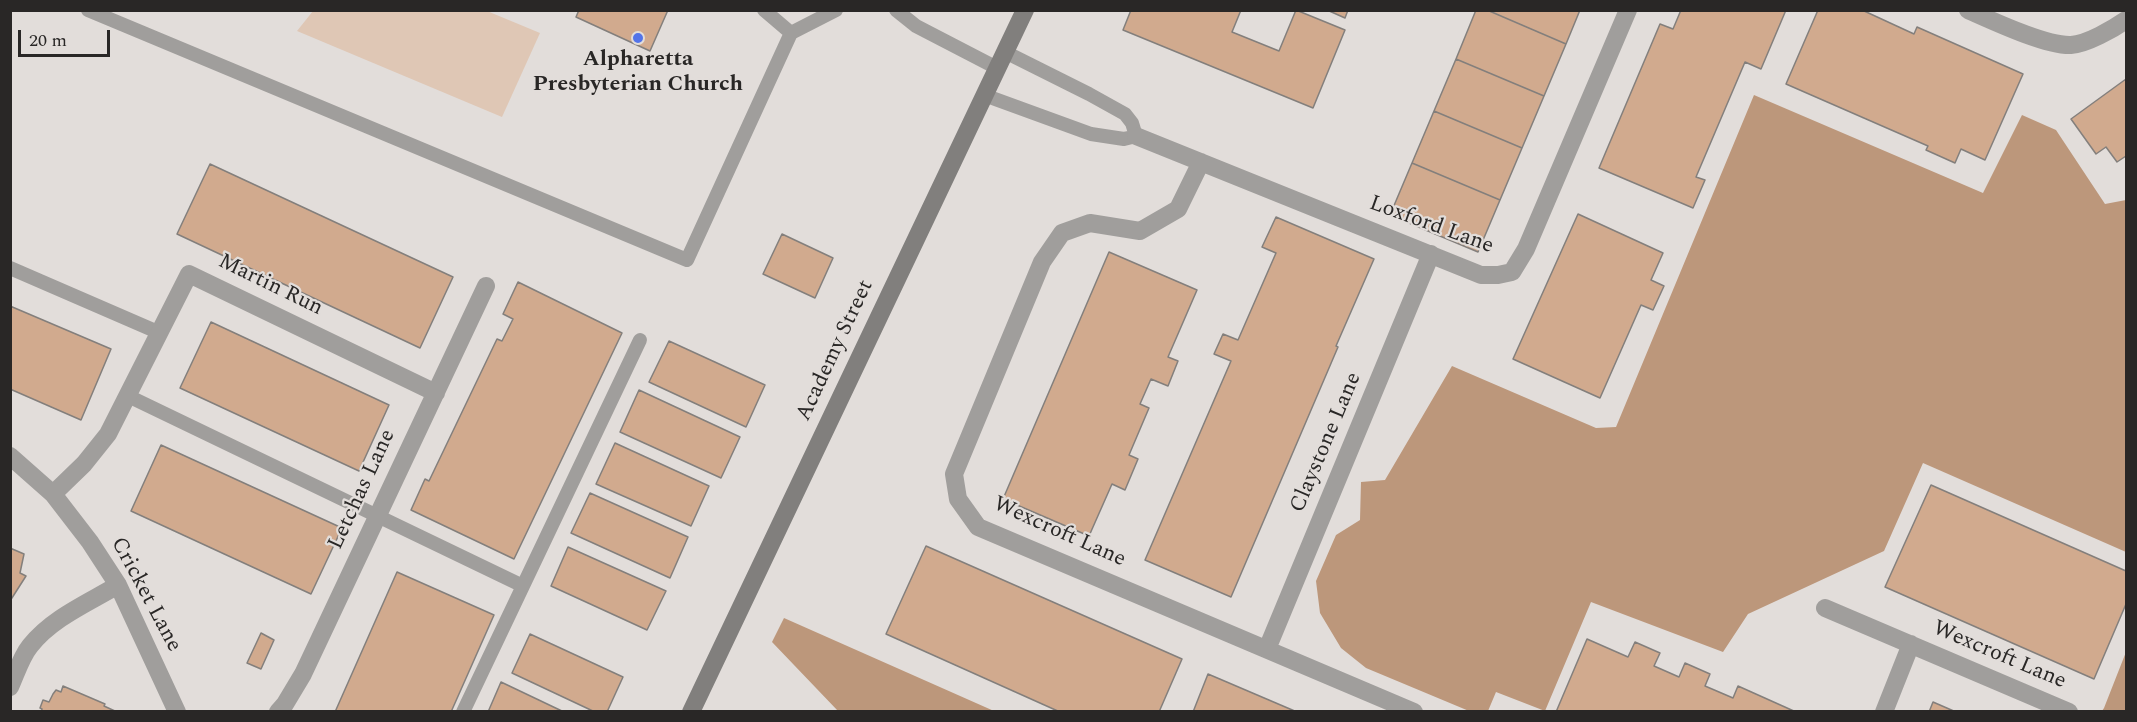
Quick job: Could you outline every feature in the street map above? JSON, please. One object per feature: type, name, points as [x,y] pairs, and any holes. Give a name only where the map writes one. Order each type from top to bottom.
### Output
[{"type":"street","name":"Academy Street","points":[[691,711],[1025,10]]},
{"type":"street","name":"Loxford Lane","points":[[1136,135],[1481,276],[1512,272],[1526,249],[1628,10]]},
{"type":"street","points":[[1968,10],[2010,28],[2057,44],[2073,45],[2110,30],[2127,20]]},
{"type":"street","name":"Wexcroft Lane","points":[[1201,162],[1178,209],[1140,231],[1090,223],[1062,233],[1042,262],[954,474],[958,499],[978,527],[1414,711]]},
{"type":"street","name":"Claystone Lane","points":[[1267,649],[1431,254]]},
{"type":"street","name":"Martin Run","points":[[53,494],[84,464],[108,434],[189,273],[436,393]]},
{"type":"street","name":"Letchas Lane","points":[[278,711],[285,704],[303,674],[486,286]]},
{"type":"street","name":"Cricket Lane","points":[[10,456],[53,494],[90,542],[118,585],[177,711]]},
{"type":"street","points":[[10,687],[29,647],[41,633],[60,618],[118,585]]},
{"type":"street","name":"Wexcroft Lane","points":[[1824,608],[2069,711]]},
{"type":"street","name":"Wexcroft Lane","points":[[1884,711],[1911,644]]},
{"type":"lane","points":[[88,10],[687,260],[791,33],[836,10]]},
{"type":"lane","points":[[764,10],[791,33]]},
{"type":"lane","points":[[896,10],[916,26],[1089,94],[1125,114],[1132,123],[1136,135],[1124,139],[1091,134],[984,95]]},
{"type":"lane","points":[[10,268],[160,333]]},
{"type":"lane","points":[[463,711],[640,340]]},
{"type":"lane","points":[[128,396],[523,586]]},
{"type":"shaded area","points":[[313,11],[487,11],[540,33],[502,117],[297,31]]},
{"type":"shaded area","points":[[1754,95],[1983,193],[2022,115],[2056,130],[2105,204],[2126,200],[2126,552],[1923,463],[1884,551],[1748,614],[1723,652],[1591,602],[1545,711],[1496,692],[1488,711],[1469,711],[1366,668],[1341,648],[1320,613],[1316,581],[1336,535],[1360,520],[1361,482],[1385,480],[1452,366],[1596,428],[1616,427]]},
{"type":"shaded area","points":[[784,618],[994,711],[838,711],[772,642]]},
{"type":"shaded area","points":[[2126,652],[2126,711],[2102,711],[2104,708]]},
{"type":"building","name":"Alpharetta Presbyterian Church","points":[[579,10],[668,10],[650,51],[576,17]]},
{"type":"building","points":[[1131,10],[1241,10],[1232,32],[1279,51],[1296,10],[1345,30],[1313,108],[1123,30]]},
{"type":"building","points":[[1327,10],[1348,10],[1345,18]]},
{"type":"building","points":[[1476,10],[1487,10],[1566,44],[1544,96],[1456,59]]},
{"type":"building","points":[[1487,10],[1580,10],[1566,44]]},
{"type":"building","points":[[1681,10],[1786,10],[1761,69],[1745,62],[1696,177],[1705,180],[1693,208],[1599,168],[1660,24],[1673,29]]},
{"type":"building","points":[[1818,10],[1862,10],[1914,34],[1917,27],[2023,74],[1985,160],[1961,149],[1955,163],[1926,150],[1928,146],[1786,84]]},
{"type":"building","points":[[1456,59],[1544,96],[1522,148],[1434,111]]},
{"type":"building","points":[[2126,79],[2126,156],[2117,162],[2106,147],[2096,154],[2071,119]]},
{"type":"building","points":[[1434,111],[1522,148],[1500,200],[1412,163]]},
{"type":"building","points":[[1412,163],[1500,200],[1478,252],[1390,215]]},
{"type":"building","points":[[210,164],[453,277],[420,348],[177,234]]},
{"type":"building","points":[[1578,214],[1663,253],[1651,280],[1664,286],[1653,310],[1641,305],[1600,398],[1513,359]]},
{"type":"building","points":[[1276,217],[1374,259],[1231,597],[1145,560],[1231,361],[1214,354],[1223,334],[1238,340],[1276,253],[1262,247]]},
{"type":"building","points":[[782,234],[833,258],[815,298],[763,274]]},
{"type":"building","points":[[1109,252],[1197,290],[1168,357],[1178,361],[1168,386],[1151,379],[1140,404],[1149,408],[1129,455],[1138,459],[1125,490],[1112,484],[1089,536],[1003,499]]},
{"type":"building","points":[[518,282],[622,333],[514,559],[411,510],[425,479],[429,481],[497,339],[502,341],[513,319],[503,314]]},
{"type":"building","points":[[10,306],[111,349],[81,420],[10,389]]},
{"type":"building","points":[[211,322],[389,405],[359,471],[180,388]]},
{"type":"building","points":[[669,341],[765,385],[746,427],[649,382]]},
{"type":"building","points":[[639,390],[740,437],[721,478],[620,432]]},
{"type":"building","points":[[615,443],[709,486],[691,526],[596,484]]},
{"type":"building","points":[[161,445],[342,528],[311,594],[131,511]]},
{"type":"building","points":[[1931,485],[2126,571],[2126,604],[2094,679],[1885,587]]},
{"type":"building","points":[[590,493],[688,537],[670,578],[571,533]]},
{"type":"building","points":[[926,546],[1182,659],[1159,712],[1060,712],[886,634]]},
{"type":"building","points":[[568,547],[666,591],[647,630],[551,586]]},
{"type":"building","points":[[10,548],[24,554],[20,573],[26,576],[10,601]]},
{"type":"building","points":[[397,572],[494,615],[451,712],[335,712]]},
{"type":"building","points":[[261,633],[274,640],[261,669],[247,663]]},
{"type":"building","points":[[530,634],[623,677],[607,712],[595,712],[512,673]]},
{"type":"building","points":[[1587,639],[1628,657],[1635,642],[1660,653],[1654,666],[1679,677],[1685,663],[1710,674],[1705,686],[1733,698],[1738,686],[1796,712],[1556,712]]},
{"type":"building","points":[[1208,674],[1297,712],[1193,712]]},
{"type":"building","points":[[501,682],[564,712],[488,712]]},
{"type":"building","points":[[63,686],[105,704],[104,706],[117,712],[41,712],[43,700],[49,702],[56,690],[61,692]]},
{"type":"building","points":[[1933,702],[1956,712],[1929,712]]},
{"type":"place","name":"Alpharetta Presbyterian Church","points":[[638,38]]}]
